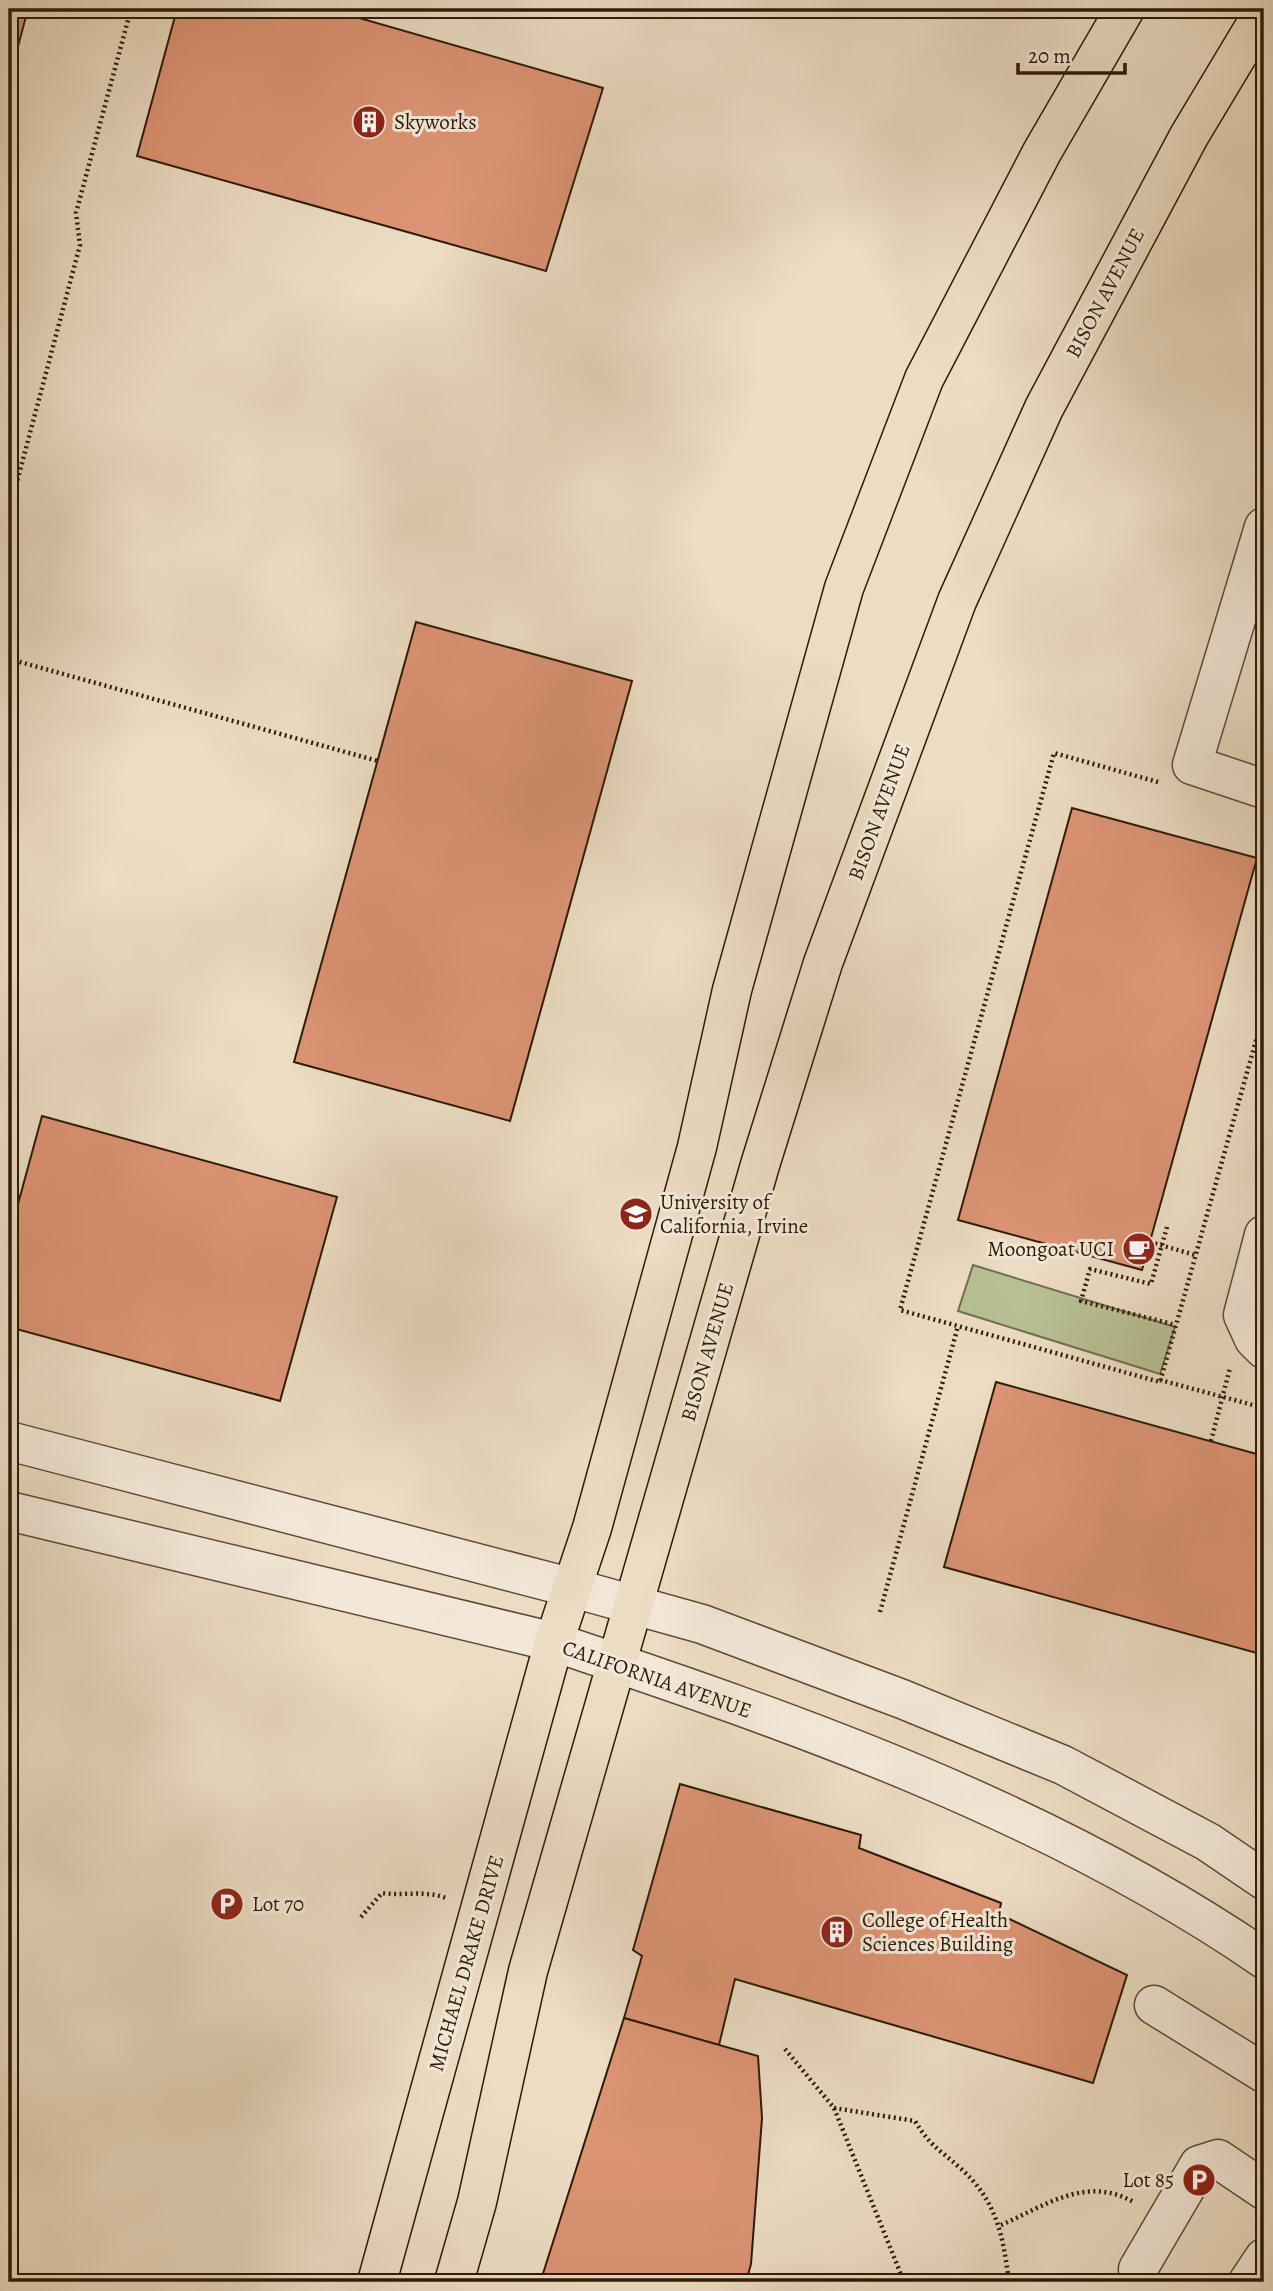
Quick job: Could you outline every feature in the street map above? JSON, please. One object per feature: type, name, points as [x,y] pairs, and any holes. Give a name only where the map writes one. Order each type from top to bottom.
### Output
[{"type":"main road","points":[[554,1642],[592,1528],[697,1147],[732,990],[844,588],[924,379],[1042,152],[1125,9]]},
{"type":"main road","name":"BISON AVENUE","points":[[616,1663],[635,1605],[760,1165],[823,963],[957,601],[1044,408],[1189,136],[1264,11]]},
{"type":"main road","name":"MICHAEL DRAKE DRIVE","points":[[377,2282],[554,1642]]},
{"type":"main road","points":[[454,2282],[477,2202],[528,1970],[616,1663]]},
{"type":"street","points":[[1264,527],[1192,765],[1264,789]]},
{"type":"street","points":[[1264,1235],[1243,1315],[1254,1339],[1264,1349]]},
{"type":"street","points":[[9,1441],[573,1588],[702,1625],[890,1694],[1063,1765],[1208,1842],[1264,1880]]},
{"type":"street","name":"CALIFORNIA AVENUE","points":[[9,1511],[554,1642],[616,1663],[890,1763],[1074,1846],[1233,1937],[1264,1959]]},
{"type":"street","points":[[1154,2005],[1264,2073]]},
{"type":"street","points":[[1139,2282],[1138,2269],[1199,2165],[1218,2159],[1264,2190]]},
{"type":"street","points":[[1248,2282],[1264,2258]]},
{"type":"path","points":[[9,512],[80,244],[76,213],[131,9]]},
{"type":"path","points":[[159,9],[176,13]]},
{"type":"path","points":[[9,659],[377,761]]},
{"type":"path","points":[[1159,782],[1054,753],[900,1310],[1264,1408]]},
{"type":"path","points":[[1160,1380],[1264,1012]]},
{"type":"path","points":[[1167,1227],[1151,1284],[1090,1269],[1081,1301],[1176,1325]]},
{"type":"path","points":[[1150,1242],[1195,1255]]},
{"type":"path","points":[[880,1612],[958,1326]]},
{"type":"path","points":[[1211,1441],[1230,1367]]},
{"type":"path","points":[[361,1917],[382,1893],[405,1896],[429,1892],[453,1900]]},
{"type":"path","points":[[785,2049],[834,2108],[904,2282]]},
{"type":"path","points":[[834,2108],[915,2121],[928,2143],[961,2168],[1001,2225],[1009,2282]]},
{"type":"path","points":[[1001,2225],[1060,2196],[1087,2191],[1124,2196],[1166,2222]]},
{"type":"green space","points":[[973,1265],[1175,1327],[1160,1374],[958,1311]]},
{"type":"building","points":[[9,9],[28,9],[9,80]]},
{"type":"building","name":"Skyworks","points":[[177,9],[328,9],[603,88],[546,271],[137,156]]},
{"type":"building","points":[[416,622],[632,681],[510,1121],[294,1062]]},
{"type":"building","points":[[1072,808],[1257,858],[1142,1270],[958,1220]]},
{"type":"building","points":[[42,1116],[337,1197],[280,1401],[9,1327],[9,1237]]},
{"type":"building","points":[[996,1382],[1264,1456],[1264,1655],[944,1567]]},
{"type":"building","name":"College of Health Sciences Building","points":[[680,1784],[861,1835],[859,1848],[1001,1903],[999,1914],[1127,1975],[1093,2083],[735,1979],[719,2045],[624,2018],[642,1956],[633,1950]]},
{"type":"building","points":[[624,2018],[758,2056],[762,2118],[751,2264],[746,2282],[541,2280]]},
{"type":"place","name":"Skyworks","points":[[369,122]]},
{"type":"place","name":"University of California, Irvine","points":[[636,1214]]},
{"type":"place","name":"Moongoat UCI","points":[[1139,1249]]},
{"type":"place","name":"Lot 70","points":[[227,1904]]},
{"type":"place","name":"College of Health Sciences Building","points":[[837,1932]]},
{"type":"place","name":"Lot 85","points":[[1199,2180]]}]
